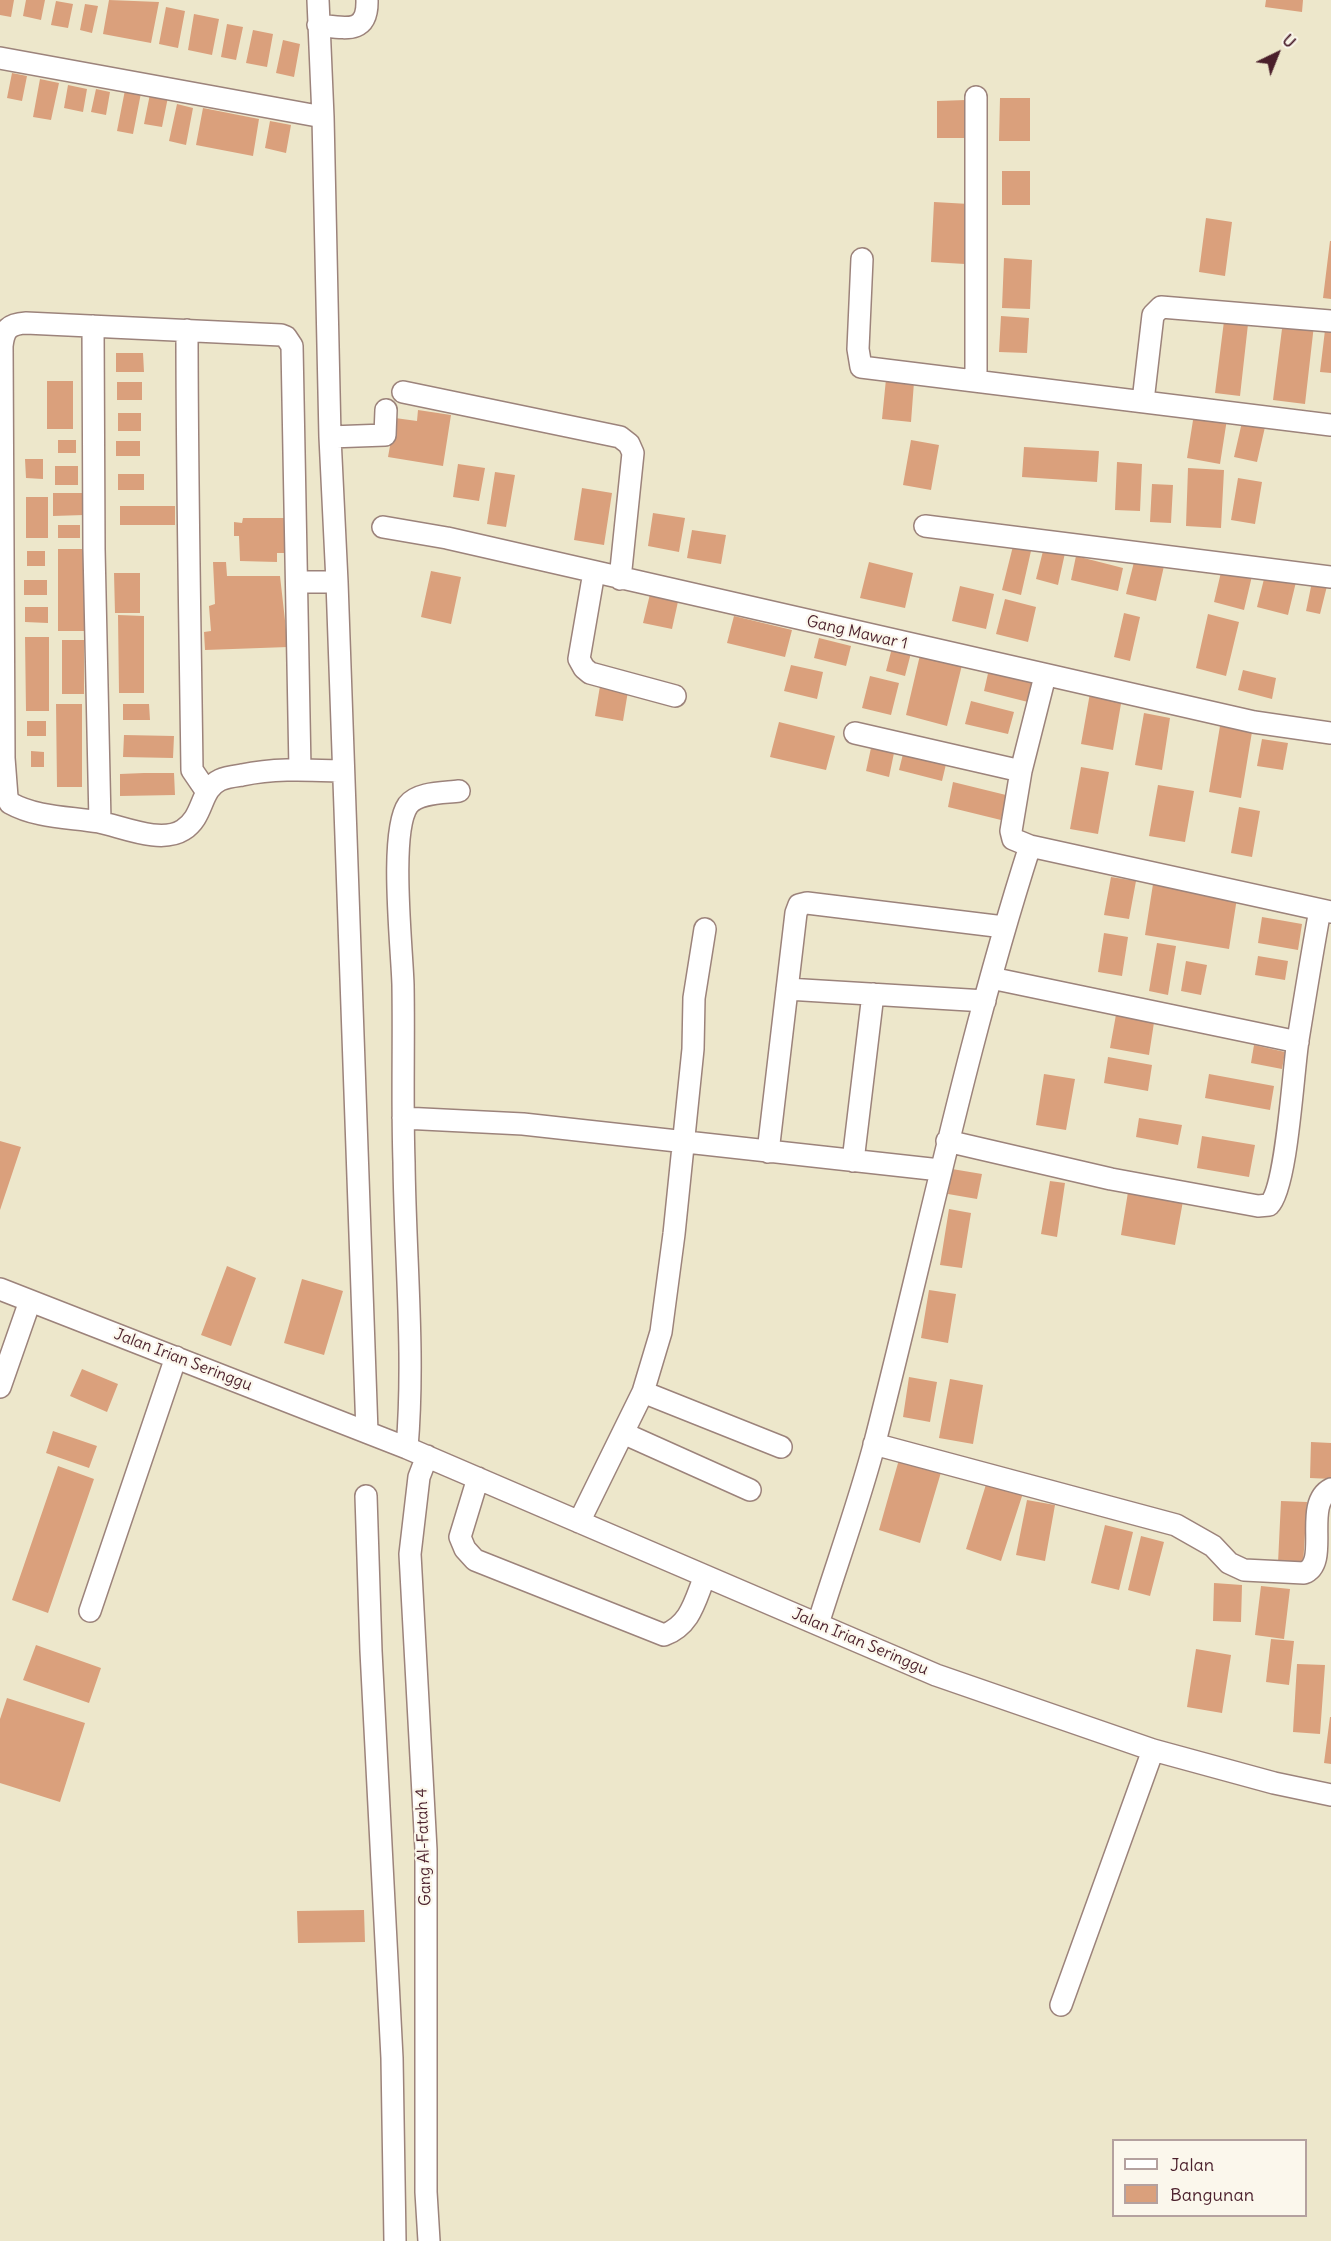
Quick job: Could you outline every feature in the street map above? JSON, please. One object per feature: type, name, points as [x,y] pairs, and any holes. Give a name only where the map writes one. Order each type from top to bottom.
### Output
[{"type":"street","points":[[318,0],[323,25],[323,117],[335,437],[342,771],[375,1435]]},
{"type":"street","points":[[323,25],[357,26],[364,22],[366,17],[367,0]]},
{"type":"street","points":[[0,58],[323,117]]},
{"type":"street","points":[[976,97],[976,380]]},
{"type":"street","points":[[862,259],[858,349],[861,367],[1331,425]]},
{"type":"street","points":[[1143,401],[1153,315],[1161,307],[1331,321]]},
{"type":"street","points":[[300,770],[292,346],[286,337],[281,335],[26,323],[8,326],[4,332],[4,758],[7,797],[10,803],[38,814],[100,822],[135,832],[170,835],[192,824],[207,792],[221,779],[285,769],[300,770],[342,771]]},
{"type":"street","points":[[93,326],[94,549],[100,822]]},
{"type":"street","points":[[187,330],[187,549],[192,770],[207,792]]},
{"type":"street","points":[[403,392],[620,437],[629,444],[633,453],[620,579]]},
{"type":"street","points":[[335,437],[385,435],[386,410]]},
{"type":"street","points":[[925,526],[1331,577]]},
{"type":"street","name":"Gang Mawar 1","points":[[383,527],[447,538],[1254,722],[1331,733]]},
{"type":"street","points":[[594,572],[579,659],[584,668],[590,673],[675,696]]},
{"type":"street","points":[[297,582],[337,582]]},
{"type":"street","points":[[948,1141],[1111,1179],[1258,1206],[1269,1205],[1276,1194],[1284,1158],[1298,1042],[1325,911],[1030,846],[1013,838],[1011,831],[1022,771],[1045,676]]},
{"type":"street","points":[[855,733],[1022,771]]},
{"type":"street","points":[[406,1448],[410,1306],[404,1163],[403,986],[398,849],[402,821],[408,806],[416,797],[459,791]]},
{"type":"street","points":[[818,1624],[874,1444],[940,1170],[1004,927],[1030,846]]},
{"type":"street","points":[[768,1152],[796,913],[799,905],[807,903],[1004,927]]},
{"type":"street","points":[[579,1521],[643,1392],[661,1332],[675,1234],[693,1049],[694,998],[705,929]]},
{"type":"street","points":[[991,978],[1298,1042]]},
{"type":"street","points":[[787,989],[985,1001]]},
{"type":"street","points":[[853,1161],[873,994]]},
{"type":"street","points":[[404,1118],[523,1124],[940,1170]]},
{"type":"street","name":"Jalan Irian Seringgu","points":[[0,1289],[427,1456],[936,1675],[1153,1750],[1274,1783],[1331,1795]]},
{"type":"street","points":[[0,1387],[30,1301]]},
{"type":"street","points":[[90,1611],[176,1357]]},
{"type":"street","points":[[643,1392],[781,1447]]},
{"type":"street","points":[[623,1433],[750,1490]]},
{"type":"street","points":[[874,1444],[1176,1525],[1213,1546],[1228,1563],[1244,1570],[1304,1574],[1308,1572],[1312,1568],[1316,1555],[1318,1503],[1331,1489]]},
{"type":"street","name":"Gang Al-Fatah 4","points":[[427,1456],[419,1477],[410,1554],[426,1850],[426,2192],[429,2241]]},
{"type":"street","points":[[478,1478],[460,1537],[465,1549],[476,1560],[664,1635],[675,1631],[687,1620],[705,1576]]},
{"type":"street","points":[[366,1496],[371,1651],[392,2058],[395,2241]]},
{"type":"street","points":[[1061,2005],[1153,1750]]},
{"type":"building","points":[[0,0],[14,0],[11,17],[0,15]]},
{"type":"building","points":[[26,0],[45,0],[41,20],[23,16]]},
{"type":"building","points":[[109,0],[159,2],[151,43],[103,34]]},
{"type":"building","points":[[1266,0],[1303,0],[1302,12],[1265,7]]},
{"type":"building","points":[[56,1],[73,4],[68,28],[51,25]]},
{"type":"building","points":[[85,4],[98,6],[92,33],[80,30]]},
{"type":"building","points":[[166,7],[185,11],[178,48],[159,44]]},
{"type":"building","points":[[194,14],[219,19],[212,55],[188,50]]},
{"type":"building","points":[[227,24],[243,27],[236,60],[221,57]]},
{"type":"building","points":[[253,30],[273,34],[267,67],[246,63]]},
{"type":"building","points":[[283,40],[300,44],[294,77],[276,73]]},
{"type":"building","points":[[12,73],[27,76],[22,101],[7,98]]},
{"type":"building","points":[[40,79],[59,83],[51,120],[33,117]]},
{"type":"building","points":[[68,85],[87,89],[83,112],[64,108]]},
{"type":"building","points":[[96,89],[110,92],[106,115],[91,112]]},
{"type":"building","points":[[125,90],[141,93],[133,134],[117,131]]},
{"type":"building","points":[[150,94],[168,97],[162,127],[144,124]]},
{"type":"building","points":[[1000,98],[1030,98],[1030,141],[999,141]]},
{"type":"building","points":[[966,100],[967,138],[937,138],[937,101]]},
{"type":"building","points":[[177,104],[193,108],[186,145],[169,141]]},
{"type":"building","points":[[203,108],[259,119],[253,156],[196,145]]},
{"type":"building","points":[[270,121],[291,125],[286,153],[265,148]]},
{"type":"building","points":[[1002,171],[1030,171],[1030,205],[1002,205]]},
{"type":"building","points":[[934,202],[969,204],[965,264],[931,262]]},
{"type":"building","points":[[1206,218],[1232,222],[1225,276],[1199,272]]},
{"type":"building","points":[[1331,241],[1331,299],[1323,298]]},
{"type":"building","points":[[1004,258],[1032,260],[1030,309],[1002,308]]},
{"type":"building","points":[[1001,316],[1029,318],[1027,353],[999,352]]},
{"type":"building","points":[[1224,321],[1248,324],[1240,396],[1215,393]]},
{"type":"building","points":[[1283,321],[1314,325],[1305,404],[1273,400]]},
{"type":"building","points":[[1325,330],[1331,331],[1331,373],[1320,372]]},
{"type":"building","points":[[116,353],[143,353],[144,372],[116,372]]},
{"type":"building","points":[[886,379],[914,382],[911,422],[882,419]]},
{"type":"building","points":[[47,381],[73,381],[73,429],[47,429]]},
{"type":"building","points":[[117,382],[142,382],[142,400],[117,400]]},
{"type":"building","points":[[418,410],[451,415],[443,466],[388,457],[395,418],[417,421]]},
{"type":"building","points":[[118,413],[141,413],[141,431],[118,431]]},
{"type":"building","points":[[1194,414],[1227,419],[1220,464],[1187,458]]},
{"type":"building","points":[[1242,422],[1265,427],[1257,462],[1234,457]]},
{"type":"building","points":[[58,440],[76,440],[76,453],[58,453]]},
{"type":"building","points":[[911,440],[939,445],[931,490],[903,485]]},
{"type":"building","points":[[116,441],[140,441],[140,456],[116,456]]},
{"type":"building","points":[[1024,447],[1099,451],[1097,482],[1022,477]]},
{"type":"building","points":[[25,459],[43,459],[43,479],[26,478]]},
{"type":"building","points":[[1117,462],[1142,464],[1140,511],[1115,510]]},
{"type":"building","points":[[458,464],[485,468],[479,501],[453,497]]},
{"type":"building","points":[[55,466],[78,466],[78,485],[55,485]]},
{"type":"building","points":[[1188,468],[1224,470],[1221,528],[1186,526]]},
{"type":"building","points":[[495,472],[515,475],[506,527],[487,524]]},
{"type":"building","points":[[118,474],[144,474],[144,490],[118,490]]},
{"type":"building","points":[[1238,478],[1262,482],[1255,524],[1231,520]]},
{"type":"building","points":[[1152,484],[1173,485],[1171,523],[1150,522]]},
{"type":"building","points":[[582,488],[612,493],[604,545],[574,540]]},
{"type":"building","points":[[53,493],[84,493],[84,515],[53,516]]},
{"type":"building","points":[[26,497],[48,497],[48,538],[26,538]]},
{"type":"building","points":[[120,506],[175,506],[175,525],[120,525]]},
{"type":"building","points":[[653,513],[685,518],[679,552],[648,546]]},
{"type":"building","points":[[243,518],[284,518],[285,553],[277,553],[277,562],[240,561],[239,536],[234,536],[234,522],[242,523]]},
{"type":"building","points":[[58,525],[80,525],[80,538],[58,538]]},
{"type":"building","points":[[692,530],[726,535],[721,564],[687,558]]},
{"type":"building","points":[[1013,546],[1031,551],[1021,595],[1002,590]]},
{"type":"building","points":[[1044,547],[1065,553],[1058,585],[1036,579]]},
{"type":"building","points":[[58,549],[85,549],[85,631],[58,631]]},
{"type":"building","points":[[27,551],[45,551],[45,566],[27,566]]},
{"type":"building","points":[[1076,556],[1123,568],[1118,591],[1071,580]]},
{"type":"building","points":[[1135,558],[1164,566],[1156,601],[1126,594]]},
{"type":"building","points":[[213,562],[226,562],[227,576],[280,576],[288,647],[205,650],[204,632],[211,631],[209,606],[215,604]]},
{"type":"building","points":[[869,562],[913,573],[905,608],[860,598]]},
{"type":"building","points":[[1222,568],[1252,576],[1244,610],[1214,602]]},
{"type":"building","points":[[431,571],[461,577],[451,624],[421,617]]},
{"type":"building","points":[[114,573],[140,573],[140,613],[115,613]]},
{"type":"building","points":[[1265,575],[1296,582],[1288,615],[1257,607]]},
{"type":"building","points":[[24,580],[47,580],[47,595],[24,595]]},
{"type":"building","points":[[1312,582],[1327,586],[1320,614],[1306,611]]},
{"type":"building","points":[[960,586],[994,594],[986,629],[952,621]]},
{"type":"building","points":[[651,590],[679,597],[672,629],[643,623]]},
{"type":"building","points":[[1005,599],[1036,607],[1028,642],[996,634]]},
{"type":"building","points":[[25,607],[48,607],[48,623],[25,622]]},
{"type":"building","points":[[1124,613],[1140,617],[1130,661],[1114,657]]},
{"type":"building","points":[[1208,614],[1239,622],[1226,676],[1196,668]]},
{"type":"building","points":[[118,615],[144,616],[144,693],[119,693]]},
{"type":"building","points":[[734,616],[792,630],[785,657],[727,643]]},
{"type":"building","points":[[25,637],[49,637],[49,711],[26,711]]},
{"type":"building","points":[[819,638],[851,646],[846,666],[814,658]]},
{"type":"building","points":[[62,640],[84,640],[84,694],[62,694]]},
{"type":"building","points":[[892,648],[911,653],[905,676],[886,671]]},
{"type":"building","points":[[920,655],[962,665],[947,726],[906,715]]},
{"type":"building","points":[[791,665],[823,672],[817,699],[784,691]]},
{"type":"building","points":[[989,669],[1033,680],[1028,702],[984,691]]},
{"type":"building","points":[[1243,670],[1276,678],[1272,699],[1238,690]]},
{"type":"building","points":[[870,676],[899,683],[891,715],[862,708]]},
{"type":"building","points":[[600,686],[628,691],[623,721],[595,716]]},
{"type":"building","points":[[1090,693],[1122,698],[1113,750],[1081,744]]},
{"type":"building","points":[[971,701],[1014,712],[1008,734],[965,724]]},
{"type":"building","points":[[56,704],[82,704],[82,787],[57,787]]},
{"type":"building","points":[[123,704],[149,704],[150,720],[123,720]]},
{"type":"building","points":[[1144,713],[1170,718],[1162,770],[1135,765]]},
{"type":"building","points":[[27,721],[46,721],[46,736],[27,736]]},
{"type":"building","points":[[779,722],[835,736],[826,770],[770,757]]},
{"type":"building","points":[[1220,726],[1252,732],[1241,798],[1209,792]]},
{"type":"building","points":[[124,735],[174,736],[173,758],[123,757]]},
{"type":"building","points":[[1262,739],[1288,743],[1283,770],[1257,766]]},
{"type":"building","points":[[871,748],[894,753],[889,777],[866,771]]},
{"type":"building","points":[[904,750],[947,760],[942,781],[899,770]]},
{"type":"building","points":[[31,751],[44,752],[44,767],[31,767]]},
{"type":"building","points":[[1081,767],[1109,772],[1098,834],[1070,829]]},
{"type":"building","points":[[174,773],[175,795],[120,796],[120,774]]},
{"type":"building","points":[[953,782],[1006,795],[1001,820],[948,807]]},
{"type":"building","points":[[1158,785],[1194,791],[1185,842],[1149,836]]},
{"type":"building","points":[[1239,807],[1260,811],[1252,857],[1231,853]]},
{"type":"building","points":[[1111,877],[1136,881],[1129,919],[1104,915]]},
{"type":"building","points":[[1153,884],[1237,898],[1229,949],[1145,935]]},
{"type":"building","points":[[1262,917],[1302,924],[1298,950],[1258,943]]},
{"type":"building","points":[[1104,933],[1128,937],[1122,976],[1098,972]]},
{"type":"building","points":[[1157,943],[1176,946],[1168,995],[1149,991]]},
{"type":"building","points":[[1258,956],[1288,961],[1285,980],[1255,975]]},
{"type":"building","points":[[1186,961],[1207,965],[1201,995],[1181,991]]},
{"type":"building","points":[[1117,1009],[1155,1016],[1149,1055],[1110,1048]]},
{"type":"building","points":[[1254,1045],[1285,1052],[1282,1069],[1251,1063]]},
{"type":"building","points":[[1108,1057],[1152,1065],[1148,1091],[1104,1083]]},
{"type":"building","points":[[1044,1074],[1075,1079],[1066,1130],[1036,1125]]},
{"type":"building","points":[[1209,1074],[1274,1086],[1270,1110],[1205,1098]]},
{"type":"building","points":[[1139,1118],[1182,1125],[1178,1145],[1136,1137]]},
{"type":"building","points":[[1202,1136],[1255,1145],[1249,1177],[1197,1168]]},
{"type":"building","points":[[0,1141],[21,1147],[0,1210]]},
{"type":"building","points":[[952,1169],[982,1174],[977,1199],[948,1194]]},
{"type":"building","points":[[1050,1181],[1065,1183],[1057,1237],[1041,1234]]},
{"type":"building","points":[[1128,1192],[1183,1201],[1175,1245],[1121,1235]]},
{"type":"building","points":[[949,1209],[971,1213],[962,1268],[940,1265]]},
{"type":"building","points":[[227,1266],[256,1278],[231,1346],[201,1335]]},
{"type":"building","points":[[302,1279],[343,1291],[324,1355],[284,1343]]},
{"type":"building","points":[[929,1290],[956,1294],[948,1343],[921,1338]]},
{"type":"building","points":[[82,1369],[118,1384],[107,1412],[70,1396]]},
{"type":"building","points":[[909,1377],[937,1382],[930,1422],[903,1417]]},
{"type":"building","points":[[950,1379],[983,1385],[973,1444],[939,1438]]},
{"type":"building","points":[[53,1431],[97,1446],[89,1468],[46,1453]]},
{"type":"building","points":[[1311,1442],[1331,1443],[1331,1479],[1310,1478]]},
{"type":"building","points":[[900,1456],[942,1469],[920,1543],[879,1530]]},
{"type":"building","points":[[58,1466],[94,1479],[48,1613],[12,1600]]},
{"type":"building","points":[[988,1478],[1024,1490],[1001,1561],[966,1549]]},
{"type":"building","points":[[1027,1500],[1055,1505],[1045,1561],[1016,1555]]},
{"type":"building","points":[[1281,1501],[1307,1502],[1303,1565],[1278,1563]]},
{"type":"building","points":[[1105,1525],[1133,1532],[1119,1590],[1091,1583]]},
{"type":"building","points":[[1141,1536],[1164,1542],[1150,1596],[1128,1590]]},
{"type":"building","points":[[1214,1583],[1242,1585],[1241,1622],[1213,1621]]},
{"type":"building","points":[[1261,1586],[1290,1589],[1284,1639],[1255,1635]]},
{"type":"building","points":[[1271,1639],[1294,1641],[1289,1685],[1266,1682]]},
{"type":"building","points":[[36,1645],[101,1668],[89,1703],[23,1680]]},
{"type":"building","points":[[1196,1649],[1231,1655],[1222,1713],[1187,1707]]},
{"type":"building","points":[[1297,1664],[1325,1665],[1320,1734],[1293,1732]]},
{"type":"building","points":[[7,1698],[85,1723],[60,1802],[0,1783],[0,1719]]},
{"type":"building","points":[[1331,1717],[1331,1764],[1324,1763]]},
{"type":"building","points":[[364,1910],[365,1942],[298,1943],[297,1911]]}]
